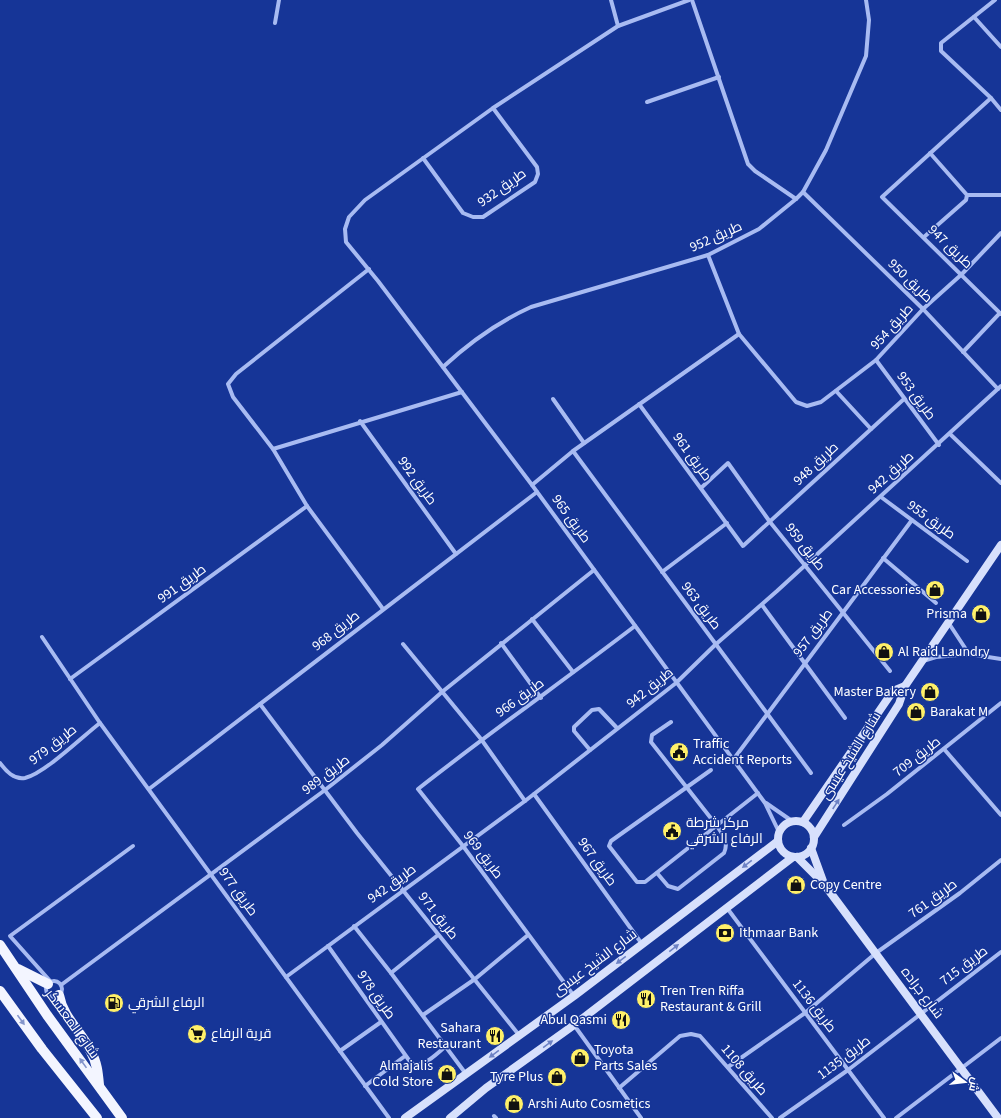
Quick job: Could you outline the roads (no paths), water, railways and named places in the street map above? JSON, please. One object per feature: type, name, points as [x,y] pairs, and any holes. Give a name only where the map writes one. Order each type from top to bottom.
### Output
[{"type":"main road","name":"شارع المعسكر","points":[[0,945],[122,1118]]},
{"type":"main road","points":[[16,969],[50,983]]},
{"type":"main road","points":[[0,991],[42,1049],[97,1118]]},
{"type":"main road","points":[[59,995],[64,1012],[91,1051],[96,1063],[99,1087]]},
{"type":"street","points":[[275,23],[279,0]]},
{"type":"street","points":[[610,0],[618,26]]},
{"type":"street","points":[[423,158],[493,108],[618,26],[689,0]]},
{"type":"street","points":[[692,0],[748,164],[755,171],[796,199]]},
{"type":"street","name":"طريق 952","points":[[443,367],[462,349],[500,323],[531,308],[708,255],[759,229],[796,199],[803,192],[826,150],[866,56],[869,20],[866,0]]},
{"type":"street","points":[[995,0],[941,43],[940,47],[941,51],[991,98],[1001,110]]},
{"type":"street","points":[[974,17],[1001,48]]},
{"type":"street","points":[[647,102],[719,77]]},
{"type":"street","points":[[967,195],[930,153],[991,98]]},
{"type":"street","name":"طريق 932","points":[[423,158],[464,213],[473,217],[483,217],[535,182],[538,174],[537,167],[493,108]]},
{"type":"street","name":"طريق 947","points":[[930,153],[882,197],[1001,313]]},
{"type":"street","name":"طريق 965","points":[[423,158],[365,200],[349,218],[345,229],[346,242],[369,269],[532,485],[676,683],[765,802],[778,836]]},
{"type":"street","name":"طريق 950","points":[[803,192],[923,309],[999,388]]},
{"type":"street","points":[[967,195],[1001,194]]},
{"type":"street","points":[[924,237],[966,200],[967,195]]},
{"type":"street","name":"طريق 954","points":[[739,334],[796,402],[807,406],[821,402],[876,360],[923,309],[962,274],[1001,233]]},
{"type":"street","points":[[532,485],[573,451],[739,334],[708,255]]},
{"type":"street","points":[[369,269],[236,374],[228,384],[233,397],[273,449],[307,506],[383,609]]},
{"type":"street","points":[[963,352],[1001,313]]},
{"type":"street","name":"طريق 953","points":[[876,360],[939,445]]},
{"type":"street","name":"طريق 942","points":[[286,977],[525,801],[676,683],[715,644],[762,605],[939,445],[999,388]]},
{"type":"street","points":[[836,391],[871,429]]},
{"type":"street","points":[[273,449],[360,421],[462,392]]},
{"type":"street","points":[[552,399],[584,443]]},
{"type":"street","name":"طريق 948","points":[[744,546],[904,399]]},
{"type":"street","name":"طريق 961","points":[[639,404],[744,546]]},
{"type":"street","name":"طريق 992","points":[[360,421],[456,554]]},
{"type":"street","points":[[950,434],[1001,483]]},
{"type":"street","name":"طريق 963","points":[[573,451],[811,773]]},
{"type":"street","name":"طريق 959","points":[[701,488],[728,463],[770,522],[890,671]]},
{"type":"street","name":"طريق 968","points":[[149,789],[537,492]]},
{"type":"street","name":"طريق 955","points":[[881,497],[967,560]]},
{"type":"street","name":"طريق 991","points":[[70,678],[307,506]]},
{"type":"street","name":"طريق 957","points":[[734,760],[766,714],[912,520]]},
{"type":"street","points":[[662,572],[727,523]]},
{"type":"street","name":"شارع الشيخ عيسى","points":[[814,837],[899,704],[905,686],[1001,545]]},
{"type":"street","points":[[883,558],[936,602]]},
{"type":"street","name":"طريق 989","points":[[60,985],[325,790],[382,745],[442,692],[594,570]]},
{"type":"street","points":[[762,605],[845,718]]},
{"type":"street","points":[[532,619],[573,672]]},
{"type":"street","points":[[948,622],[969,654]]},
{"type":"street","name":"طريق 966","points":[[418,789],[481,739],[541,698],[635,626]]},
{"type":"street","name":"طريق 977","points":[[42,637],[100,723],[389,1118]]},
{"type":"street","points":[[403,644],[481,739],[525,801]]},
{"type":"street","points":[[501,644],[541,698]]},
{"type":"street","points":[[921,662],[936,657],[969,654],[1001,659]]},
{"type":"street","name":"شارع الشيخ عيسى","points":[[803,822],[892,691],[905,686]]},
{"type":"street","name":"طريق 709","points":[[844,825],[887,794],[1001,703]]},
{"type":"street","name":"طريق 971","points":[[260,704],[438,935],[520,1035]]},
{"type":"street","points":[[590,750],[574,731],[574,727],[592,710],[599,709],[618,728]]},
{"type":"street","points":[[657,873],[668,886],[678,889],[724,853],[727,846],[717,826],[650,742],[652,735],[671,722]]},
{"type":"street","name":"طريق 979","points":[[0,763],[10,775],[24,778],[38,772],[100,723]]},
{"type":"street","points":[[944,749],[1001,815]]},
{"type":"street","points":[[711,770],[611,841],[609,846],[637,882],[645,882],[758,793]]},
{"type":"street","name":"طريق 969","points":[[418,789],[464,846],[574,996]]},
{"type":"street","name":"طريق 967","points":[[534,794],[642,944]]},
{"type":"street","name":"طريق 965","points":[[765,802],[792,821]]},
{"type":"street","points":[[450,1118],[486,1088],[574,1026],[726,908],[795,857],[807,853],[811,848],[814,837],[811,828],[803,822],[792,821],[782,827],[778,836],[783,851],[795,857],[824,884]]},
{"type":"street","name":"شارع الشيخ عيسى","points":[[405,1118],[574,996],[778,836]]},
{"type":"street","points":[[50,983],[10,936],[133,846]]},
{"type":"street","points":[[811,848],[824,884]]},
{"type":"street","name":"طريق 761","points":[[728,1067],[805,1013],[876,953],[960,893],[1001,860]]},
{"type":"street","name":"شارع جراده","points":[[824,884],[998,1118]]},
{"type":"street","name":"طريق 1136","points":[[726,908],[884,1118]]},
{"type":"street","points":[[354,926],[423,1015],[466,1074]]},
{"type":"street","points":[[391,973],[438,935]]},
{"type":"street","points":[[423,1015],[475,979],[528,935]]},
{"type":"street","name":"طريق 978","points":[[328,946],[411,1063],[416,1066],[421,1065],[445,1047]]},
{"type":"street","name":"طريق 715","points":[[920,1013],[1001,952]]},
{"type":"street","points":[[55,981],[60,985],[62,990],[59,995],[52,997],[46,990],[50,983],[55,981]]},
{"type":"street","name":"طريق 1135","points":[[780,1118],[848,1070],[920,1013]]},
{"type":"street","points":[[340,1051],[381,1022]]},
{"type":"street","points":[[574,1026],[641,1118]]},
{"type":"street","name":"طريق 1108","points":[[619,1088],[680,1036],[691,1034],[700,1036],[772,1118]]},
{"type":"street","points":[[896,1118],[1001,1038]]},
{"type":"street","points":[[365,1086],[405,1056]]},
{"type":"place","name":"Car Accessories","points":[[935,590]]},
{"type":"place","name":"Prisma","points":[[981,614]]},
{"type":"place","name":"Al Raid Laundry","points":[[884,652]]},
{"type":"place","name":"Master Bakery","points":[[930,692]]},
{"type":"place","name":"Barakat M","points":[[916,712]]},
{"type":"place","name":"Traffic Accident Reports","points":[[679,752]]},
{"type":"place","name":"مركز شرطة الرفاع الشرقي","points":[[672,831]]},
{"type":"place","name":"Copy Centre","points":[[796,885]]},
{"type":"place","name":"Ithmaar Bank","points":[[725,933]]},
{"type":"place","name":"Tren Tren Riffa Restaurant & Grill","points":[[646,999]]},
{"type":"place","name":"الرفاع الشرقي","points":[[114,1003]]},
{"type":"place","name":"Abul Qasmi","points":[[621,1020]]},
{"type":"place","name":"قرية الرفاع","points":[[197,1034]]},
{"type":"place","name":"Sahara Restaurant","points":[[495,1036]]},
{"type":"place","name":"Toyota Parts Sales","points":[[580,1058]]},
{"type":"place","name":"Almajalis Cold Store","points":[[447,1074]]},
{"type":"place","name":"Tyre Plus","points":[[557,1077]]},
{"type":"place","name":"Arshi Auto Cosmetics","points":[[514,1104]]}]
